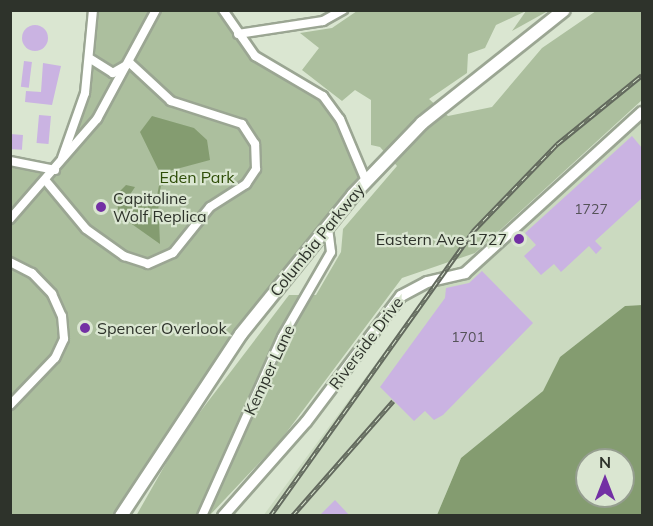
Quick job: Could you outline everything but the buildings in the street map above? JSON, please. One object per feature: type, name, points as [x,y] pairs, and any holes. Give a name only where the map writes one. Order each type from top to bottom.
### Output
[{"type":"highway","name":"Columbia Parkway","points":[[121,516],[241,334],[366,181],[452,98],[564,10]]},
{"type":"main road","name":"Riverside Drive","points":[[223,516],[306,422],[401,296],[427,282],[465,273],[642,112]]},
{"type":"street","points":[[58,168],[79,115],[91,59],[93,10]]},
{"type":"street","points":[[223,10],[255,56],[323,96],[340,119],[366,181]]},
{"type":"street","points":[[238,34],[323,21],[343,10]]},
{"type":"street","points":[[10,219],[58,168],[98,119],[156,11]]},
{"type":"street","points":[[91,59],[113,73],[130,63]]},
{"type":"street","points":[[46,181],[86,229],[124,256],[148,264],[173,253],[210,207],[252,177],[257,149],[247,129],[171,101],[130,63]]},
{"type":"street","points":[[10,160],[58,168]]},
{"type":"street","name":"Kemper Lane","points":[[202,516],[282,337],[331,252],[328,226]]},
{"type":"street","points":[[10,262],[32,273],[52,294],[62,316],[64,339],[55,358],[10,405]]},
{"type":"shaded area","points":[[642,112],[642,305],[625,306],[560,357],[543,391],[461,458],[437,515],[263,516],[428,293],[454,278]]},
{"type":"shaded area","points":[[152,116],[194,128],[207,140],[210,160],[169,171],[163,186],[158,185],[159,171],[140,132]]},
{"type":"shaded area","points":[[126,185],[135,187],[129,196],[131,203],[158,196],[160,244],[119,215],[116,195]]},
{"type":"shaded area","points":[[642,305],[642,515],[437,515],[461,458],[543,391],[560,357],[625,306]]},
{"type":"green space","name":"Eden Park","points":[[93,11],[223,11],[247,48],[300,78],[332,107],[366,181],[241,334],[121,515],[11,515],[11,161],[56,170],[78,118]]},
{"type":"green space","points":[[357,11],[526,11],[496,25],[485,48],[468,54],[467,73],[429,99],[448,116],[492,107],[542,48],[596,11],[642,11],[642,100],[475,253],[402,278],[280,441],[210,515],[136,516],[181,437],[289,295],[316,295],[341,252],[343,229],[397,166],[380,147],[371,145],[371,100],[355,90],[342,101],[302,70],[319,48],[300,33],[332,28]]},
{"type":"green space","points":[[526,11],[548,11],[512,31]]},
{"type":"waterway","points":[[158,196],[160,186]]},
{"type":"railway","points":[[270,516],[473,231],[557,144],[642,75]]},
{"type":"railway","points":[[292,516],[393,401]]},
{"type":"place","name":"Capitoline Wolf Replica","points":[[101,207]]},
{"type":"place","name":"Eastern Ave 1727","points":[[519,239]]},
{"type":"place","name":"Spencer Overlook","points":[[85,328]]}]
